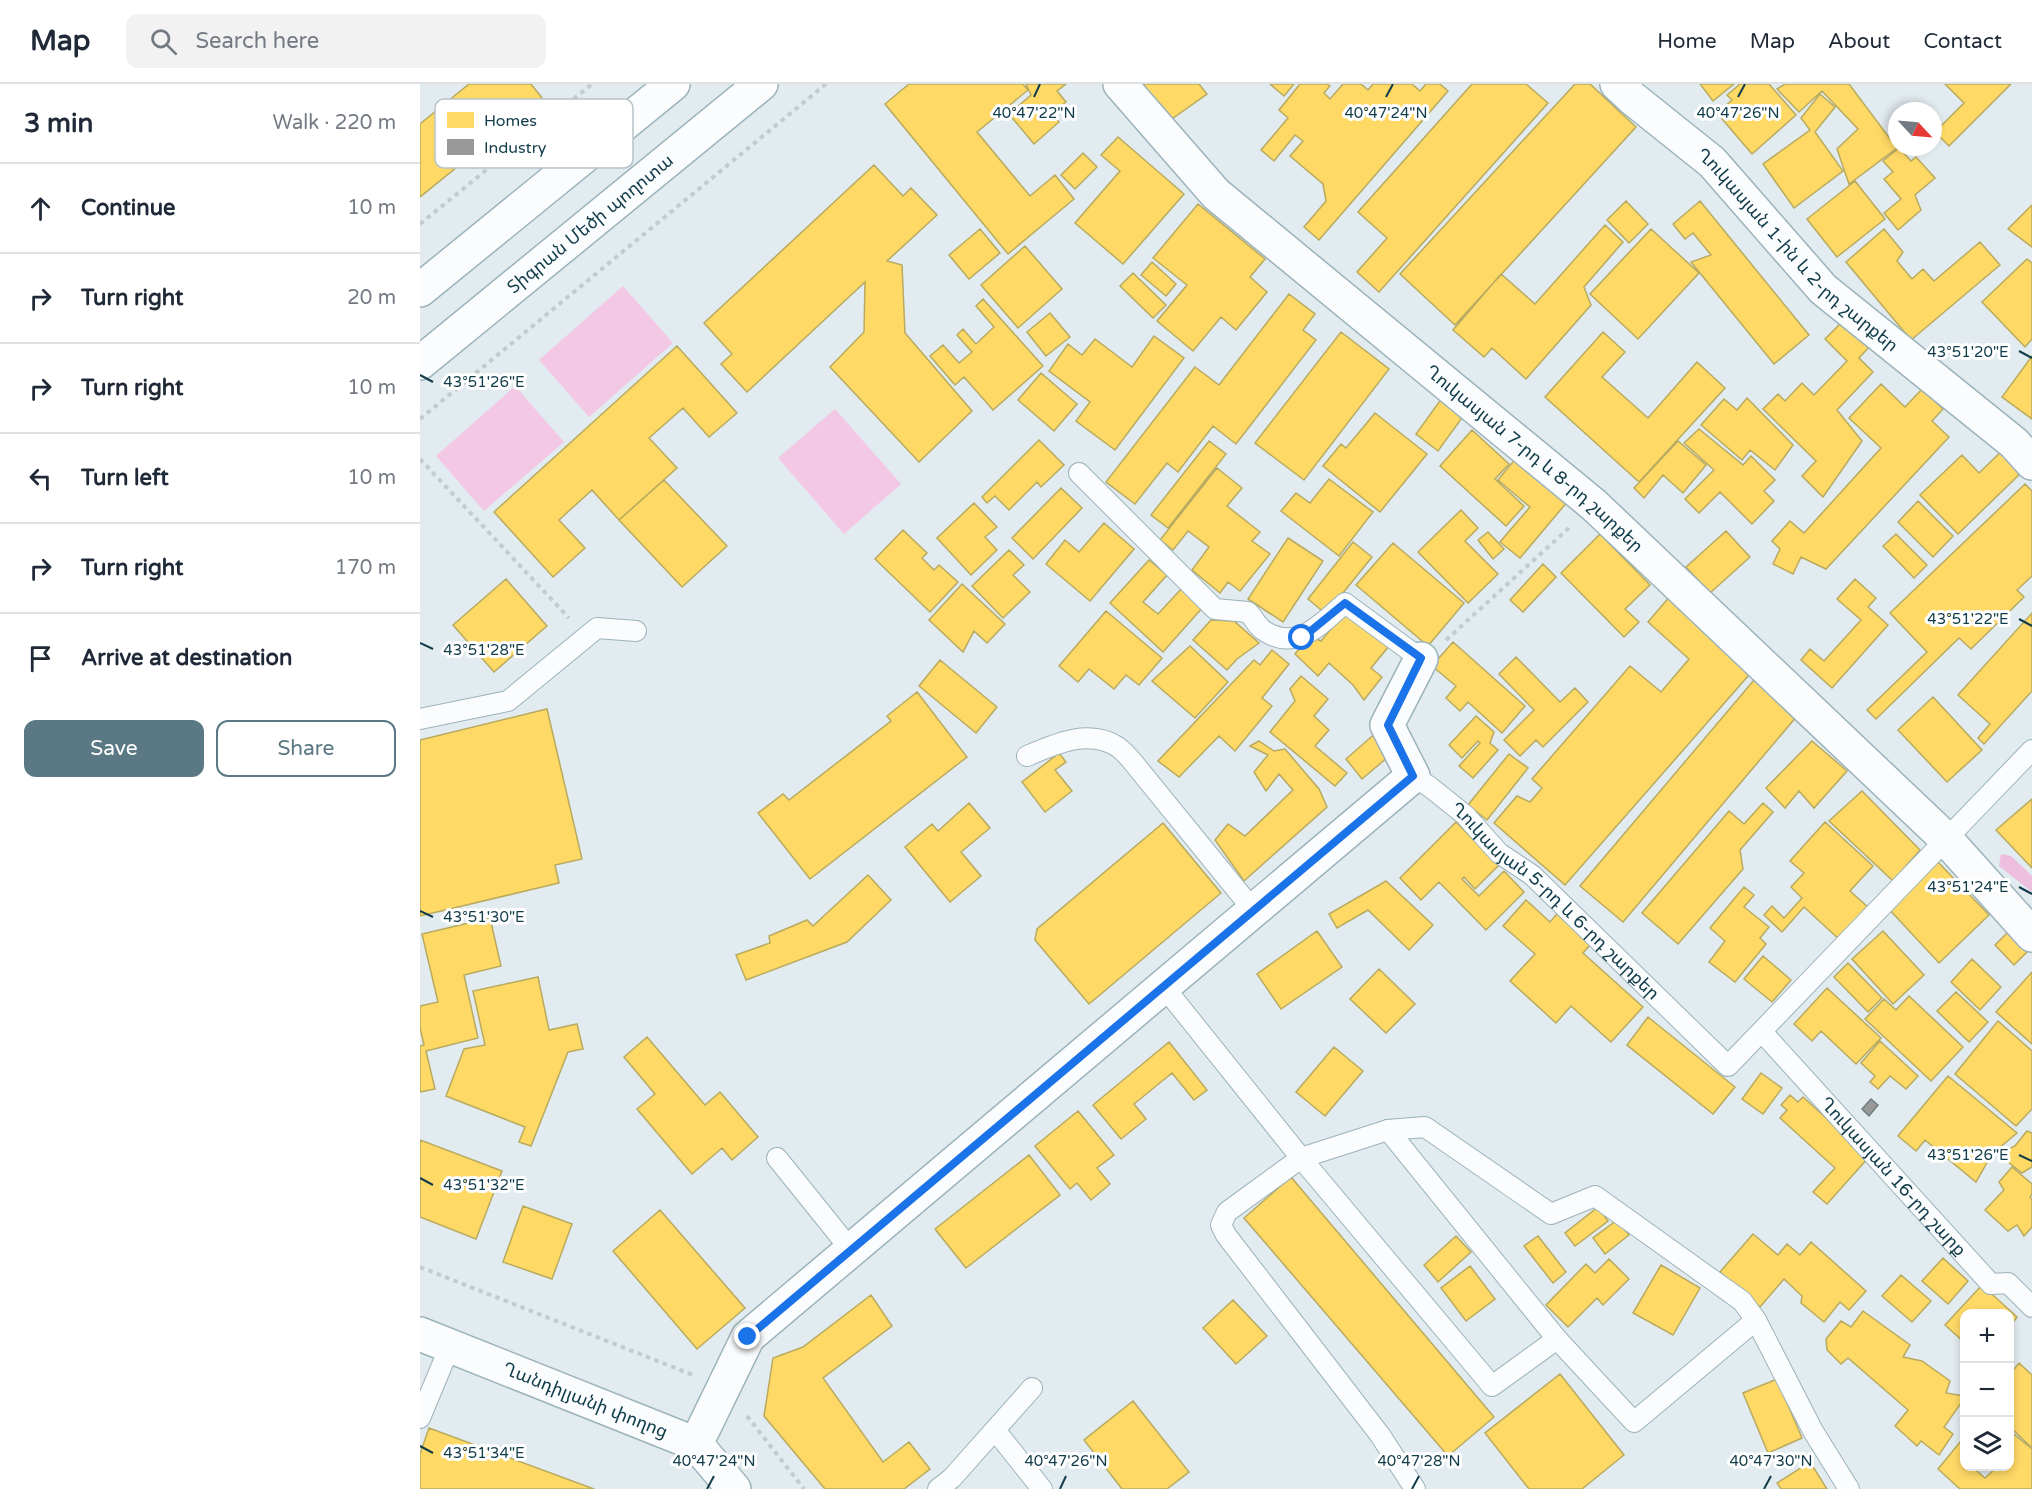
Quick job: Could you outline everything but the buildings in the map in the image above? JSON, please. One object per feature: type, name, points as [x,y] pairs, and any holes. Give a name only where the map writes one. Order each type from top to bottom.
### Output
[{"type":"street","points":[[633,117],[673,84]]},
{"type":"street","name":"Տիգրան Մեծի պողոտա","points":[[420,363],[761,84]]},
{"type":"street","name":"Ղուկասյան 7-րդ և 8-րդ շարքեր","points":[[1120,84],[1216,194],[1594,505],[1945,838],[2032,935]]},
{"type":"street","name":"Ղուկասյան 1-ին և 2-րդ շարքեր","points":[[1617,84],[1712,162],[1823,289],[2014,443],[2032,463]]},
{"type":"street","points":[[420,290],[570,168]]},
{"type":"street","name":"Ղուկասյան 5-րդ և 6-րդ շարքեր","points":[[1413,776],[1388,725],[1421,658]]},
{"type":"street","points":[[696,1444],[748,1337],[1413,776]]},
{"type":"street","name":"Ղանդիլյանի փողոց","points":[[420,1334],[696,1444],[734,1489]]},
{"type":"lane","points":[[1079,473],[1215,609],[1248,612],[1262,630],[1285,640],[1302,638],[1345,603],[1421,658]]},
{"type":"lane","points":[[420,719],[508,701],[597,628],[636,632]]},
{"type":"lane","points":[[1027,756],[1068,740],[1087,738],[1105,741],[1119,747],[1254,911]]},
{"type":"lane","name":"Ղուկասյան 5-րդ և 6-րդ շարքեր","points":[[1413,776],[1465,815],[1499,853],[1532,875],[1728,1066],[2032,750]]},
{"type":"lane","points":[[1164,987],[1301,1158],[1492,1386],[1557,1339]]},
{"type":"lane","name":"Ղուկասյան 16-րդ շարք","points":[[1762,1032],[1991,1284],[2008,1283],[2032,1307]]},
{"type":"lane","points":[[1415,1489],[1380,1435],[1226,1235],[1221,1225],[1227,1212],[1301,1158],[1388,1130],[1425,1127],[1551,1214],[1595,1196],[1742,1301],[1756,1320],[1813,1431],[1849,1489]]},
{"type":"lane","points":[[1388,1130],[1557,1339],[1634,1422],[1756,1320]]},
{"type":"lane","points":[[777,1158],[851,1250]]},
{"type":"lane","points":[[420,1418],[450,1346]]},
{"type":"lane","points":[[950,1485],[1032,1388]]},
{"type":"lane","points":[[995,1430],[1042,1489]]},
{"type":"path","points":[[574,99],[592,84]]},
{"type":"path","points":[[420,419],[826,84]]},
{"type":"path","points":[[420,224],[489,168]]},
{"type":"path","points":[[420,459],[587,637]]},
{"type":"path","points":[[1421,658],[1463,627],[1594,505]]},
{"type":"path","points":[[420,1267],[724,1387],[804,1489]]},
{"type":"shaded area","points":[[623,286],[673,343],[589,417],[539,360]]},
{"type":"shaded area","points":[[515,386],[564,442],[484,511],[436,456]]},
{"type":"shaded area","points":[[835,409],[901,484],[844,534],[778,458]]},
{"type":"shaded area","points":[[2001,854],[2011,856],[2032,876],[2032,892],[1999,866]]},
{"type":"route","points":[[748,1337],[1413,776],[1388,725],[1421,658],[1345,603],[1302,638]]}]
